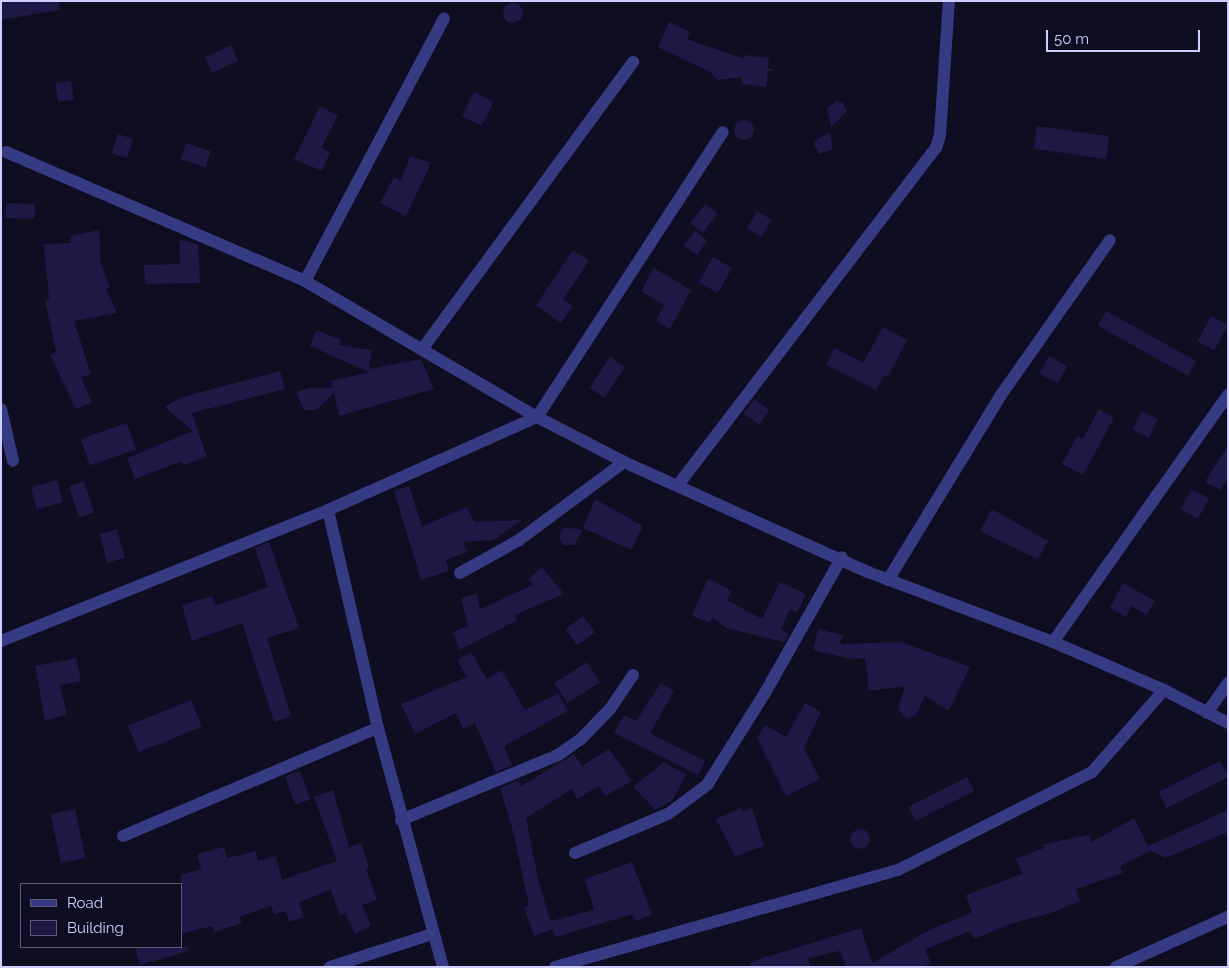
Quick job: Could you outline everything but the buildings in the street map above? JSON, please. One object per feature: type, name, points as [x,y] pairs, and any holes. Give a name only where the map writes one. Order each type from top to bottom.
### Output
[{"type":"street","points":[[678,485],[936,148],[940,135],[949,1]]},
{"type":"street","points":[[305,281],[444,18]]},
{"type":"street","points":[[423,348],[633,62]]},
{"type":"street","points":[[1,641],[328,510],[537,417],[723,132]]},
{"type":"street","points":[[3,150],[305,281],[423,348],[537,417],[624,462],[842,557],[888,580],[1053,642],[1164,690],[1228,723]]},
{"type":"street","points":[[888,580],[1001,395],[1110,240]]},
{"type":"street","points":[[1053,642],[1228,395]]},
{"type":"street","points":[[1,409],[12,461]]},
{"type":"street","points":[[460,573],[519,540],[624,462]]},
{"type":"street","points":[[328,510],[401,820],[432,934],[443,967]]},
{"type":"street","points":[[575,852],[668,814],[707,785],[766,692],[842,557]]},
{"type":"street","points":[[401,820],[558,755],[581,739],[610,709],[633,675]]},
{"type":"street","points":[[1207,713],[1228,683]]},
{"type":"street","points":[[556,967],[898,870],[1092,772],[1164,690]]},
{"type":"street","points":[[123,836],[378,728]]},
{"type":"street","points":[[1116,967],[1228,917]]},
{"type":"street","points":[[330,967],[432,934]]}]
